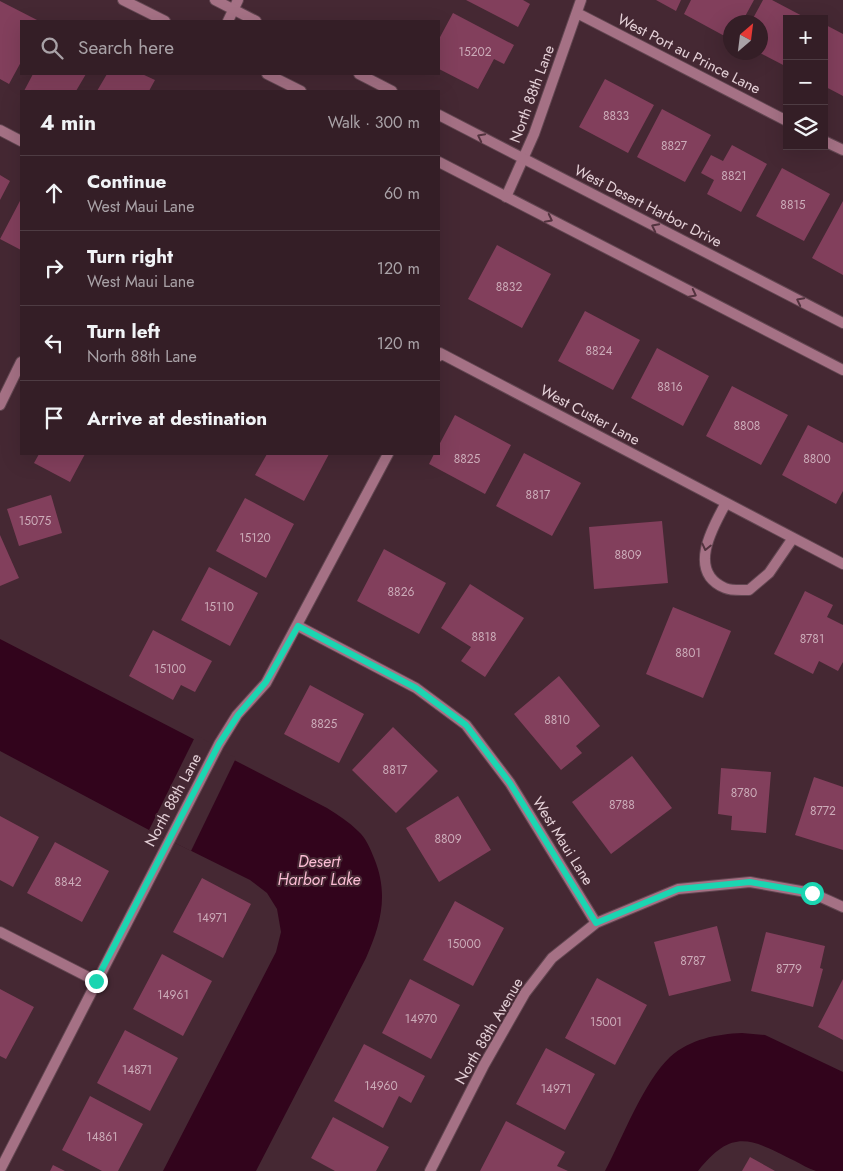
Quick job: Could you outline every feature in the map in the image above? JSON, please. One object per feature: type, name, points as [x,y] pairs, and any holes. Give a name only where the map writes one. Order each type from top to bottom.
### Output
[{"type":"street","points":[[123,0],[163,20]]},
{"type":"street","points":[[215,0],[236,5],[255,20]]},
{"type":"street","name":"North 88th Lane","points":[[506,197],[524,159],[578,13],[581,0]]},
{"type":"street","points":[[228,20],[236,5]]},
{"type":"street","name":"West Port au Prince Lane","points":[[578,13],[783,119]]},
{"type":"street","points":[[269,75],[299,90]]},
{"type":"street","points":[[360,75],[390,90]]},
{"type":"street","name":"West Desert Harbor Drive","points":[[440,116],[843,323]]},
{"type":"street","points":[[0,130],[20,140]]},
{"type":"street","points":[[828,143],[843,150]]},
{"type":"street","points":[[440,163],[843,370]]},
{"type":"street","name":"West Custer Lane","points":[[440,355],[843,564]]},
{"type":"street","points":[[0,405],[20,364]]},
{"type":"street","name":"North 88th Lane","points":[[0,1170],[219,744],[238,715],[266,682],[298,626],[387,455]]},
{"type":"street","points":[[726,503],[709,537],[703,561],[711,578],[726,588],[749,590],[769,573],[793,538]]},
{"type":"street","name":"West Maui Lane","points":[[298,626],[416,688],[466,725],[510,783],[596,923]]},
{"type":"street","points":[[596,923],[678,889],[750,882],[812,893],[843,907]]},
{"type":"street","name":"North 88th Avenue","points":[[430,1171],[484,1065],[524,993],[552,958],[596,923]]},
{"type":"street","points":[[0,932],[96,981]]},
{"type":"water","name":"Desert Harbor Lake","points":[[0,639],[327,808],[355,828],[369,847],[379,871],[382,896],[376,933],[366,958],[256,1171],[163,1171],[276,952],[281,932],[277,909],[267,893],[250,880],[149,830],[0,751]]},
{"type":"water","points":[[742,1033],[765,1035],[843,1072],[843,1171],[816,1171],[766,1147],[743,1141],[732,1143],[722,1148],[710,1157],[698,1171],[605,1171],[642,1095],[660,1067],[678,1051],[695,1042],[723,1035]]},
{"type":"pier","points":[[196,735],[236,758],[191,851],[149,830]]},
{"type":"building","points":[[466,0],[523,0],[530,4],[518,27]]},
{"type":"building","points":[[656,0],[681,0],[676,11]]},
{"type":"building","points":[[691,0],[754,0],[746,15],[723,15],[723,35],[684,14]]},
{"type":"building","points":[[763,0],[772,0],[800,15],[783,15],[783,65],[768,57],[768,15],[755,15]]},
{"type":"building","points":[[0,1],[37,20],[20,20],[20,64],[9,84],[0,79]]},
{"type":"building","points":[[453,13],[514,45],[504,64],[494,59],[478,89],[440,70],[440,37]]},
{"type":"building","points":[[828,26],[843,34],[843,96],[828,88]]},
{"type":"building","points":[[32,75],[85,75],[77,90],[25,90]]},
{"type":"building","points":[[106,75],[144,75],[155,80],[150,90],[98,90]]},
{"type":"building","points":[[605,79],[654,105],[628,153],[579,127]]},
{"type":"building","points":[[662,109],[711,135],[685,182],[637,157]]},
{"type":"building","points":[[732,145],[767,164],[741,212],[707,194],[714,180],[701,173],[711,155],[723,161]]},
{"type":"building","points":[[782,168],[830,194],[804,241],[756,216]]},
{"type":"building","points":[[0,175],[10,181],[0,200]]},
{"type":"building","points":[[20,201],[20,249],[0,239]]},
{"type":"building","points":[[843,201],[843,275],[812,258]]},
{"type":"building","points":[[497,245],[551,274],[522,328],[468,299]]},
{"type":"building","points":[[585,311],[640,340],[613,390],[558,361]]},
{"type":"building","points":[[657,348],[709,376],[683,426],[631,398]]},
{"type":"building","points":[[732,386],[788,415],[761,465],[706,436]]},
{"type":"building","points":[[455,415],[511,445],[485,494],[429,464],[434,455],[440,455],[440,443]]},
{"type":"building","points":[[808,425],[843,443],[843,491],[836,504],[782,475]]},
{"type":"building","points":[[524,453],[581,483],[552,536],[496,506]]},
{"type":"building","points":[[38,455],[84,455],[70,482],[34,463]]},
{"type":"building","points":[[266,455],[328,455],[304,501],[255,475]]},
{"type":"building","points":[[51,495],[62,533],[19,546],[7,509]]},
{"type":"building","points":[[245,498],[294,524],[266,578],[216,551]]},
{"type":"building","points":[[662,521],[668,583],[594,589],[589,527]]},
{"type":"building","points":[[0,535],[19,578],[0,586]]},
{"type":"building","points":[[384,549],[446,583],[419,634],[357,601]]},
{"type":"building","points":[[209,567],[258,593],[230,646],[181,620]]},
{"type":"building","points":[[470,584],[524,618],[485,677],[461,661],[471,647],[441,628]]},
{"type":"building","points":[[805,591],[833,605],[827,617],[843,625],[843,662],[838,671],[819,661],[813,674],[774,654]]},
{"type":"building","points":[[673,607],[731,631],[703,698],[646,674]]},
{"type":"building","points":[[153,630],[212,661],[195,692],[181,685],[173,700],[129,676]]},
{"type":"building","points":[[559,676],[600,726],[576,746],[582,753],[561,770],[514,714]]},
{"type":"building","points":[[310,685],[364,714],[339,763],[284,734]]},
{"type":"building","points":[[393,727],[438,771],[396,813],[352,770]]},
{"type":"building","points":[[632,756],[672,808],[611,854],[572,802]]},
{"type":"building","points":[[721,768],[771,772],[766,833],[731,830],[732,816],[718,814]]},
{"type":"building","points":[[814,777],[843,787],[843,850],[795,835]]},
{"type":"building","points":[[458,796],[491,850],[439,882],[406,828]]},
{"type":"building","points":[[0,816],[39,837],[13,887],[0,880]]},
{"type":"building","points":[[55,842],[109,871],[82,922],[27,893]]},
{"type":"building","points":[[202,878],[251,904],[223,958],[173,932]]},
{"type":"building","points":[[455,901],[504,928],[473,986],[423,960]]},
{"type":"building","points":[[717,926],[731,981],[669,996],[654,942]]},
{"type":"building","points":[[766,932],[825,946],[820,968],[823,969],[813,1007],[751,991]]},
{"type":"building","points":[[162,954],[212,981],[183,1036],[133,1009]]},
{"type":"building","points":[[597,978],[647,1005],[615,1065],[565,1038]]},
{"type":"building","points":[[410,979],[460,1005],[431,1059],[382,1033]]},
{"type":"building","points":[[843,979],[843,1040],[818,1027]]},
{"type":"building","points":[[0,989],[34,1007],[6,1059],[0,1056]]},
{"type":"building","points":[[125,1030],[178,1058],[150,1111],[97,1083]]},
{"type":"building","points":[[364,1044],[425,1076],[411,1103],[399,1096],[383,1128],[334,1101]]},
{"type":"building","points":[[546,1048],[595,1074],[565,1130],[516,1104]]},
{"type":"building","points":[[90,1096],[143,1124],[118,1171],[102,1171],[62,1150]]},
{"type":"building","points":[[333,1117],[389,1147],[376,1171],[335,1171],[311,1158]]},
{"type":"building","points":[[506,1121],[565,1152],[557,1166],[568,1171],[480,1171]]},
{"type":"building","points":[[750,1157],[775,1171],[742,1171]]},
{"type":"building","points":[[53,1165],[65,1171],[50,1171]]},
{"type":"route","points":[[96,981],[219,744],[238,715],[266,682],[298,626],[416,688],[466,725],[510,783],[596,923],[678,889],[750,882],[812,893]]}]
